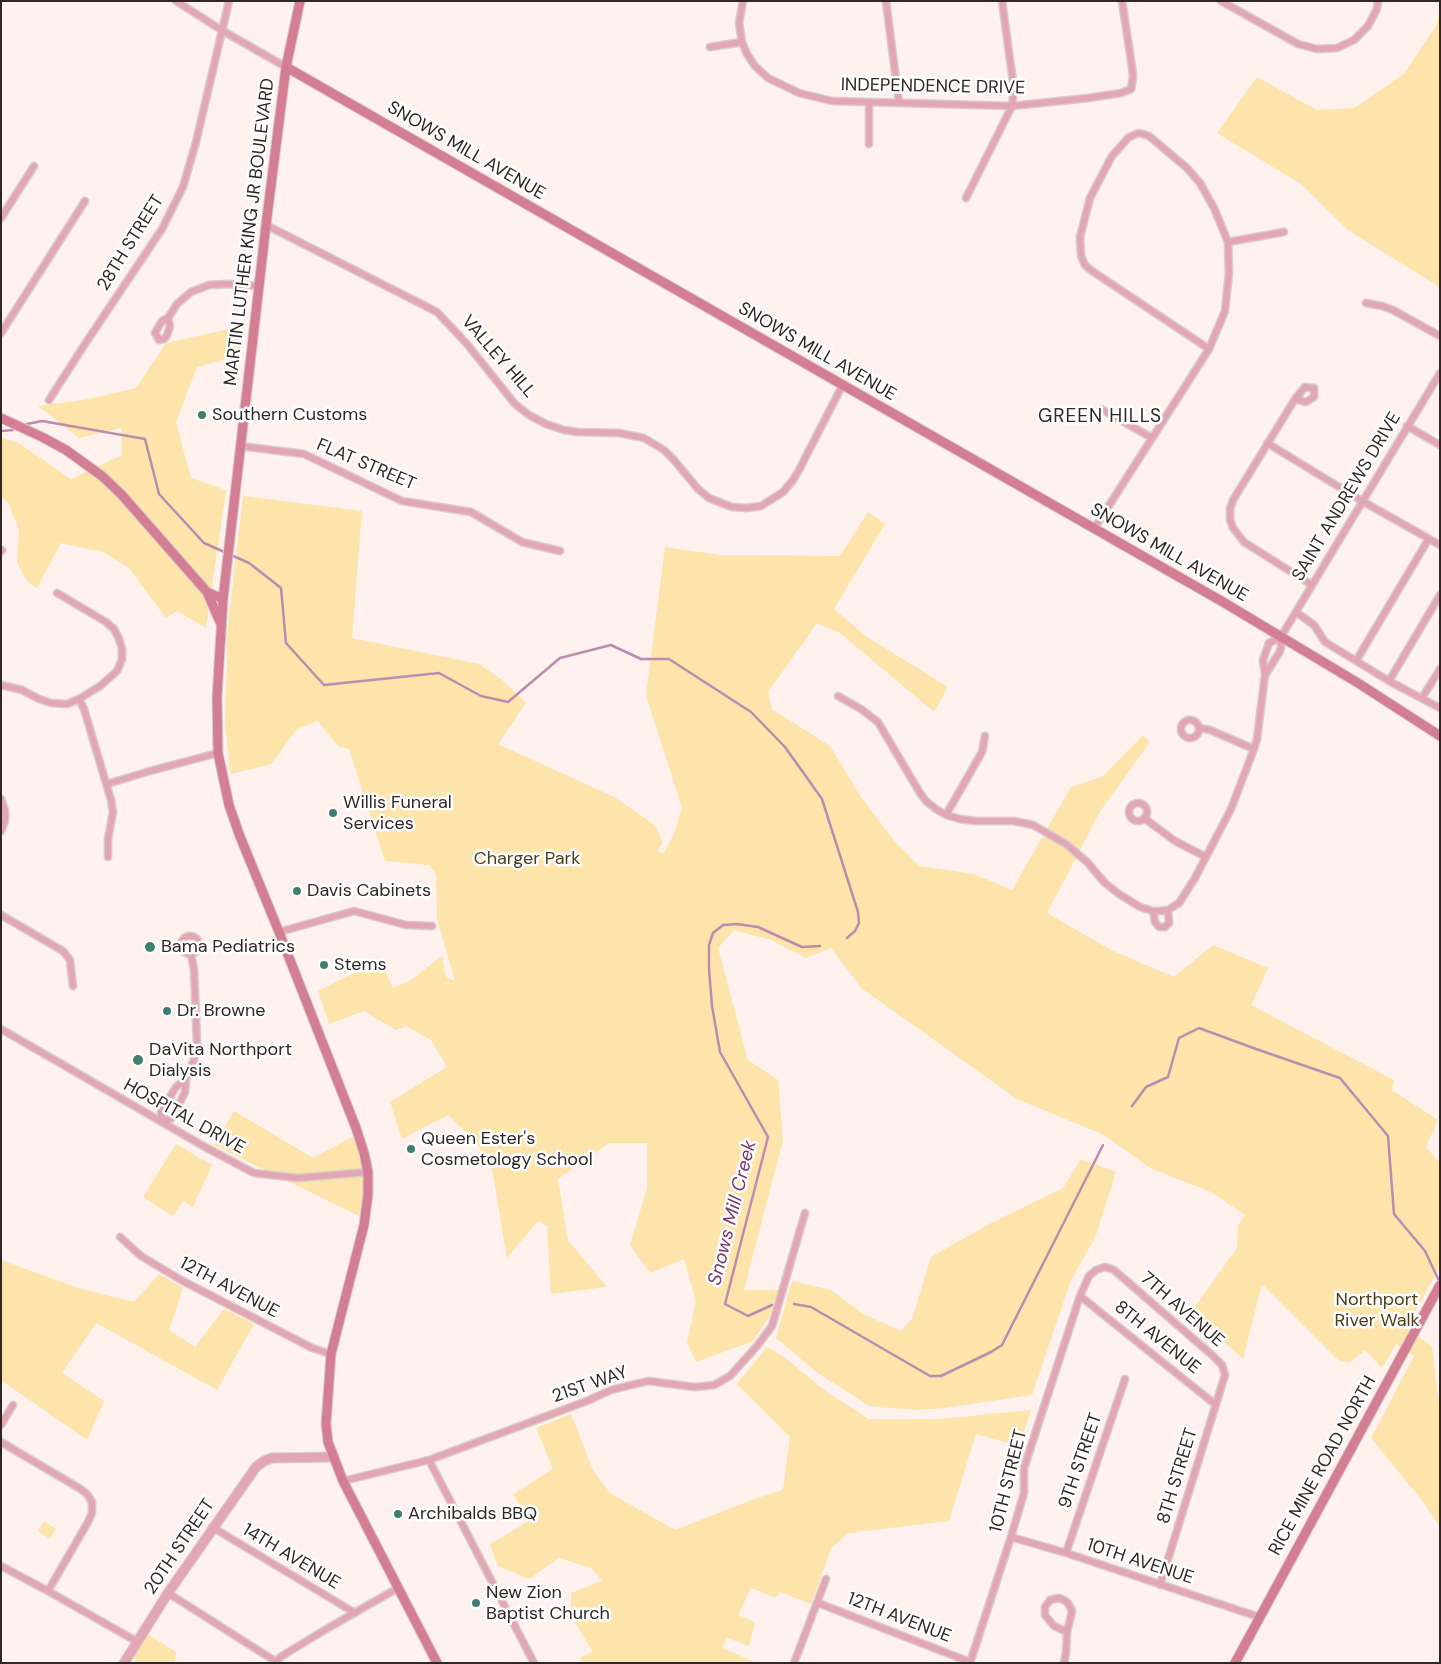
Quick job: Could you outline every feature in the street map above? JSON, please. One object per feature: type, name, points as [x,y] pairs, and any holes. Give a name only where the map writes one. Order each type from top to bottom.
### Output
[{"type":"main road","name":"MARTIN LUTHER KING JR BOULEVARD","points":[[300,1],[286,67],[240,446],[224,599],[217,697],[218,754],[229,805],[239,834],[280,932],[356,1128],[368,1172],[368,1194],[364,1225],[331,1354],[326,1424],[328,1442],[343,1481],[437,1663]]},
{"type":"main road","name":"SNOWS MILL AVENUE","points":[[286,67],[1223,602],[1440,736]]},
{"type":"main road","points":[[1,418],[66,450],[102,476],[207,592],[222,627]]},
{"type":"main road","points":[[207,592],[224,599]]},
{"type":"main road","name":"RICE MINE ROAD NORTH","points":[[1235,1663],[1440,1285]]},
{"type":"street","name":"SNOWS MILL AVENUE","points":[[176,1],[223,31],[286,67]]},
{"type":"street","name":"28TH STREET","points":[[49,400],[82,347],[162,229],[183,187],[196,142],[229,1]]},
{"type":"street","points":[[710,47],[742,42],[740,23],[743,1]]},
{"type":"street","points":[[886,1],[899,102]]},
{"type":"street","points":[[966,198],[1012,106],[1014,89],[1002,1]]},
{"type":"street","name":"INDEPENDENCE DRIVE","points":[[742,42],[746,54],[768,78],[783,87],[816,98],[832,101],[1012,106],[1088,98],[1120,93],[1131,89],[1132,67],[1122,1]]},
{"type":"street","points":[[1221,1],[1298,44],[1317,49],[1336,48],[1354,40],[1368,26],[1377,9],[1378,1]]},
{"type":"street","points":[[869,103],[869,144]]},
{"type":"street","points":[[1094,529],[1209,349],[1225,311],[1229,273],[1228,242],[1214,208],[1200,183],[1187,168],[1149,136],[1139,133],[1129,137],[1112,156],[1090,198],[1081,227],[1079,247],[1081,256],[1086,265],[1107,282],[1209,349]]},
{"type":"street","points":[[1,218],[34,166]]},
{"type":"street","points":[[1,333],[85,201]]},
{"type":"street","name":"VALLEY HILL","points":[[266,225],[437,312],[468,344],[515,404],[529,415],[546,424],[564,430],[620,433],[644,438],[664,450],[698,489],[709,498],[732,507],[747,508],[761,506],[783,492],[799,470],[842,386]]},
{"type":"street","points":[[1228,242],[1284,232]]},
{"type":"street","points":[[168,318],[177,304],[192,292],[209,285],[259,286]]},
{"type":"street","points":[[1366,303],[1393,310],[1440,336]]},
{"type":"street","name":"SAINT ANDREWS DRIVE","points":[[1281,637],[1440,373]]},
{"type":"street","points":[[1294,399],[1232,500],[1230,519],[1238,536],[1244,542],[1312,585]]},
{"type":"street","points":[[1101,409],[1152,438]]},
{"type":"street","points":[[1407,426],[1440,445]]},
{"type":"street","points":[[1267,443],[1428,540],[1440,545]]},
{"type":"street","name":"FLAT STREET","points":[[240,446],[304,454],[402,500],[472,512],[522,542],[560,550]]},
{"type":"street","points":[[1356,661],[1428,540]]},
{"type":"street","points":[[1,685],[22,690],[51,703],[66,704],[79,699],[100,686],[117,670],[122,660],[122,649],[114,629],[106,622],[58,593]]},
{"type":"street","points":[[1389,681],[1440,595]]},
{"type":"street","points":[[1296,612],[1314,625],[1325,642],[1389,681],[1440,708]]},
{"type":"street","points":[[838,696],[868,713],[878,722],[926,802],[946,815],[960,820],[1014,821],[1033,825],[1066,844],[1087,862],[1105,883],[1119,894],[1140,907],[1153,911],[1168,910],[1178,903],[1206,857],[1231,809],[1254,749],[1265,675],[1263,660],[1269,643],[1281,637],[1281,648],[1273,665],[1265,675]]},
{"type":"street","points":[[1422,698],[1440,668]]},
{"type":"street","points":[[79,699],[84,709],[107,784],[113,812],[108,840],[108,857]]},
{"type":"street","points":[[1200,728],[1210,730],[1254,749]]},
{"type":"street","points":[[946,815],[982,752],[985,736]]},
{"type":"street","points":[[107,784],[150,770],[218,754]]},
{"type":"street","points":[[1,799],[5,811],[5,821],[1,831]]},
{"type":"street","points":[[1144,818],[1175,841],[1206,857]]},
{"type":"street","points":[[1153,911],[1155,922],[1159,927],[1165,927],[1169,923],[1168,910]]},
{"type":"street","points":[[280,932],[354,912],[406,925],[432,926]]},
{"type":"street","points":[[1,915],[63,951],[70,960],[73,986]]},
{"type":"street","points":[[186,1079],[176,1088],[160,1112],[162,1122],[172,1118],[185,1092],[186,1079],[194,1060],[197,1044],[194,969],[191,955]]},
{"type":"street","name":"HOSPITAL DRIVE","points":[[1,1029],[205,1147],[254,1173],[298,1178],[368,1172]]},
{"type":"street","name":"21ST WAY","points":[[343,1481],[430,1460],[587,1401],[611,1390],[648,1381],[695,1387],[714,1385],[730,1376],[772,1326],[805,1212]]},
{"type":"street","name":"12TH AVENUE","points":[[120,1237],[141,1256],[181,1280],[312,1348],[331,1354]]},
{"type":"street","name":"10TH STREET","points":[[970,1662],[1024,1493],[1024,1468],[1080,1296],[1089,1276],[1096,1270],[1105,1267],[1114,1270]]},
{"type":"street","name":"7TH AVENUE","points":[[1114,1270],[1212,1355],[1222,1365],[1225,1375]]},
{"type":"street","name":"8TH AVENUE","points":[[1080,1296],[1216,1405]]},
{"type":"street","name":"8TH STREET","points":[[1160,1585],[1225,1375]]},
{"type":"street","name":"9TH STREET","points":[[1066,1553],[1125,1379]]},
{"type":"street","points":[[1,1425],[13,1405]]},
{"type":"street","points":[[1,1442],[79,1488],[87,1494],[92,1502],[92,1513],[88,1522],[48,1591]]},
{"type":"street","name":"20TH STREET","points":[[124,1663],[136,1641],[212,1527],[256,1467],[272,1458],[333,1457]]},
{"type":"street","points":[[430,1460],[534,1663]]},
{"type":"street","name":"14TH AVENUE","points":[[212,1527],[355,1613]]},
{"type":"street","name":"10TH AVENUE","points":[[1011,1537],[1066,1553],[1259,1617]]},
{"type":"street","points":[[1,1566],[136,1641]]},
{"type":"street","points":[[794,1663],[826,1579]]},
{"type":"street","points":[[168,1593],[275,1662],[282,1656],[398,1588]]},
{"type":"street","points":[[1064,1663],[1067,1632],[1072,1611],[1068,1603],[1059,1598],[1050,1600],[1045,1607],[1045,1615],[1054,1626],[1067,1632]]},
{"type":"street","name":"12TH AVENUE","points":[[818,1603],[970,1662]]},
{"type":"green space","points":[[1440,8],[1440,287],[1349,231],[1301,184],[1217,133],[1257,77],[1317,110],[1354,108],[1404,74],[1437,24]]},
{"type":"green space","points":[[242,326],[238,356],[197,367],[176,422],[191,478],[226,490],[206,628],[177,611],[166,618],[129,568],[105,553],[61,543],[37,588],[28,582],[17,563],[19,530],[8,502],[1,497],[1,437],[20,444],[71,479],[122,455],[121,428],[79,438],[38,406],[89,399],[136,388],[166,343]]},
{"type":"green space","points":[[243,496],[362,511],[352,638],[479,664],[502,680],[526,703],[498,744],[614,797],[655,825],[663,843],[657,850],[663,854],[674,834],[682,808],[646,695],[665,547],[720,555],[840,556],[868,512],[885,524],[834,609],[867,637],[948,687],[934,712],[840,633],[817,623],[768,692],[772,709],[830,746],[861,797],[895,842],[919,866],[974,874],[1012,890],[1071,787],[1103,776],[1143,735],[1150,742],[1101,810],[1047,913],[1111,950],[1174,977],[1213,945],[1268,968],[1251,1005],[1394,1080],[1392,1090],[1438,1120],[1426,1147],[1440,1163],[1440,1266],[1406,1328],[1432,1346],[1440,1411],[1440,1527],[1424,1503],[1371,1438],[1414,1356],[1396,1344],[1382,1368],[1365,1350],[1350,1363],[1338,1360],[1262,1284],[1243,1359],[1191,1312],[1237,1248],[1238,1225],[1245,1215],[1211,1192],[1150,1168],[1104,1135],[1017,1099],[861,988],[831,948],[806,958],[771,940],[734,930],[718,948],[748,1060],[778,1080],[783,1140],[744,1290],[778,1290],[769,1317],[753,1341],[696,1362],[687,1342],[696,1301],[684,1259],[650,1273],[630,1245],[647,1188],[647,1143],[609,1143],[558,1179],[568,1240],[607,1287],[551,1294],[547,1226],[538,1221],[507,1258],[491,1164],[473,1139],[448,1115],[402,1139],[390,1102],[447,1067],[431,1040],[406,1026],[396,1030],[364,1011],[329,1024],[318,991],[380,960],[393,988],[411,980],[442,956],[446,977],[455,981],[437,919],[436,874],[429,865],[385,861],[349,749],[338,746],[318,721],[297,729],[271,764],[231,774],[225,726],[228,626]]},
{"type":"green space","points":[[234,1111],[313,1158],[354,1136],[371,1188],[363,1218],[214,1145]]},
{"type":"green space","points":[[176,1144],[212,1165],[193,1207],[183,1201],[173,1216],[143,1197]]},
{"type":"green space","points":[[1081,1159],[1116,1172],[1095,1238],[1071,1280],[1032,1395],[944,1408],[914,1410],[870,1406],[819,1374],[776,1338],[792,1281],[831,1290],[863,1314],[901,1331],[912,1319],[931,1257],[993,1222],[1063,1188]]},
{"type":"green space","points":[[1,1260],[78,1288],[134,1302],[159,1274],[183,1288],[169,1330],[195,1347],[224,1309],[254,1324],[217,1390],[96,1323],[62,1373],[104,1401],[87,1440],[1,1380]]},
{"type":"green space","points":[[767,1347],[784,1357],[828,1393],[869,1419],[940,1419],[1031,1410],[1019,1446],[976,1434],[949,1521],[848,1533],[831,1549],[811,1604],[780,1592],[776,1598],[751,1588],[738,1615],[755,1622],[749,1646],[727,1638],[722,1648],[757,1663],[582,1663],[581,1657],[593,1652],[571,1616],[571,1593],[602,1581],[591,1568],[559,1558],[529,1579],[498,1566],[490,1544],[529,1521],[513,1494],[553,1469],[536,1428],[571,1414],[593,1470],[610,1493],[675,1530],[754,1499],[783,1490],[790,1437],[737,1384]]},
{"type":"green space","points":[[44,1521],[56,1529],[50,1539],[38,1531]]},
{"type":"green space","points":[[146,1633],[176,1652],[175,1663],[136,1663],[132,1654]]},
{"type":"waterway","name":"Snows Mill Creek","points":[[27,424],[42,421],[145,439],[159,494],[204,543],[249,563],[281,588],[286,643],[324,685],[439,673],[481,696],[508,702],[560,658],[611,645],[641,659],[669,659],[751,712],[785,747],[822,799],[858,912],[859,923],[855,931],[847,938]]},
{"type":"waterway","name":"Snows Mill Creek","points":[[1,431],[13,430]]},
{"type":"waterway","name":"Snows Mill Creek","points":[[772,1305],[748,1316],[725,1304],[768,1137],[720,1052],[712,1006],[709,945],[713,933],[723,925],[737,924],[758,927],[802,947],[820,946]]},
{"type":"waterway","name":"Snows Mill Creek","points":[[1132,1106],[1146,1087],[1168,1077],[1179,1038],[1199,1028],[1340,1078],[1388,1136],[1394,1214],[1425,1251],[1440,1283]]},
{"type":"waterway","name":"Snows Mill Creek","points":[[794,1304],[811,1307],[930,1376],[941,1376],[991,1352],[1002,1345],[1103,1145]]},
{"type":"place","name":"Southern Customs","points":[[202,415]]},
{"type":"place","name":"Willis Funeral Services","points":[[333,813]]},
{"type":"place","name":"Davis Cabinets","points":[[297,891]]},
{"type":"place","name":"Bama Pediatrics","points":[[150,947]]},
{"type":"place","name":"Stems","points":[[324,965]]},
{"type":"place","name":"Dr. Browne","points":[[167,1011]]},
{"type":"place","name":"DaVita Northport Dialysis","points":[[138,1060]]},
{"type":"place","name":"Queen Ester's Cosmetology School","points":[[411,1149]]},
{"type":"place","name":"Archibalds BBQ","points":[[398,1514]]},
{"type":"place","name":"New Zion Baptist Church","points":[[476,1603]]},
{"type":"district","name":"GREEN HILLS","points":[[1100,417]]},
{"type":"park label","name":"Charger Park","points":[[527,859]]},
{"type":"park label","name":"Northport River Walk","points":[[1377,1310]]}]
